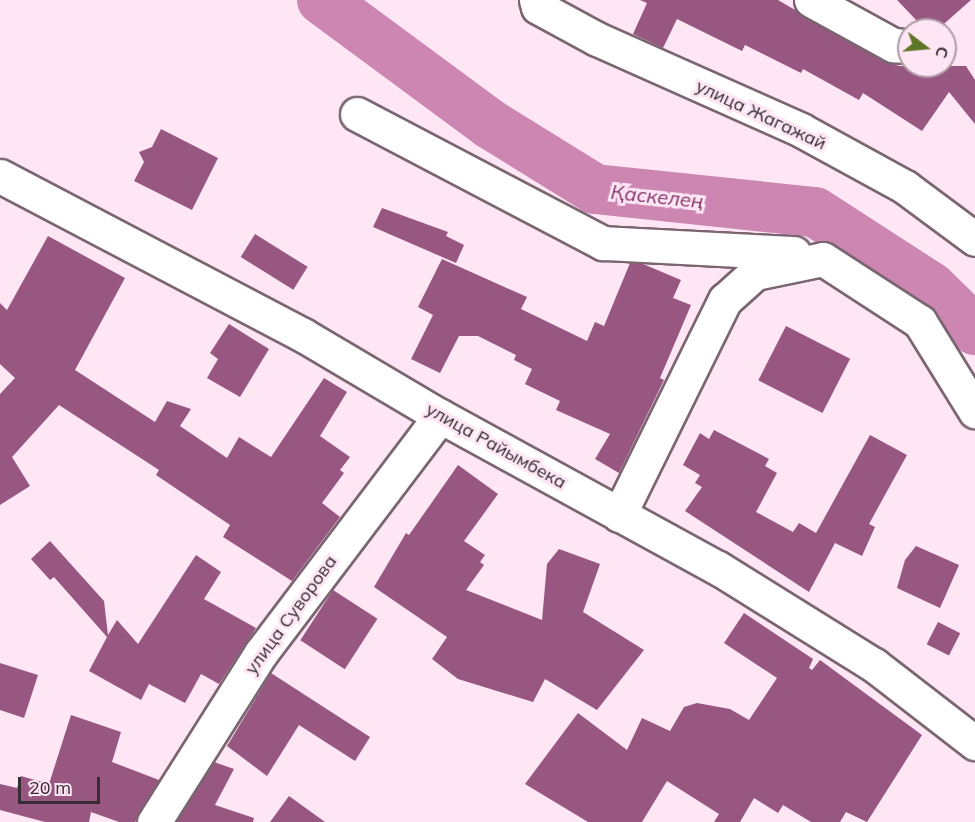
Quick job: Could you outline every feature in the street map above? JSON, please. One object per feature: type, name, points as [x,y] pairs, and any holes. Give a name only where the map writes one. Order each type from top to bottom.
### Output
[{"type":"street","points":[[811,0],[897,45]]},
{"type":"street","name":"улица Жагажай","points":[[537,4],[597,39],[811,136],[905,187],[975,238]]},
{"type":"street","points":[[357,114],[603,243],[676,250],[782,251],[823,259],[920,322],[975,411]]},
{"type":"street","name":"улица Райымбека","points":[[0,176],[303,335],[440,416],[718,568],[874,665],[975,743]]},
{"type":"street","points":[[619,515],[725,300],[755,273],[823,259]]},
{"type":"street","name":"улица Суворова","points":[[154,822],[261,653],[440,416]]},
{"type":"building","points":[[640,0],[778,0],[884,62],[897,65],[897,78],[957,78],[957,66],[966,66],[975,80],[975,124],[949,92],[922,131],[863,93],[859,100],[803,69],[801,73],[745,45],[742,51],[677,19],[663,48],[633,34],[647,3]]},
{"type":"building","points":[[897,0],[971,0],[951,18],[914,18]]},
{"type":"building","points":[[161,129],[218,158],[192,210],[134,181],[144,162],[139,152],[152,147]]},
{"type":"building","points":[[382,208],[448,232],[446,236],[464,245],[456,263],[373,227]]},
{"type":"building","points":[[255,234],[308,267],[293,290],[241,257]]},
{"type":"building","points":[[48,236],[125,278],[75,370],[155,422],[167,401],[191,409],[180,426],[227,458],[239,437],[271,457],[324,378],[347,392],[320,436],[350,457],[340,470],[344,473],[322,503],[340,517],[292,581],[223,537],[230,525],[156,475],[159,470],[59,405],[12,457],[30,486],[0,505],[0,394],[15,378],[0,364],[0,303],[7,310]]},
{"type":"building","points":[[442,259],[527,297],[521,309],[587,341],[595,322],[604,326],[630,263],[643,264],[681,280],[673,298],[691,305],[660,378],[664,380],[619,473],[595,459],[610,434],[556,410],[560,401],[525,384],[532,369],[514,360],[516,355],[478,336],[459,336],[440,373],[411,359],[433,315],[418,307]]},
{"type":"building","points":[[229,324],[269,349],[240,397],[207,378],[218,359],[210,353]]},
{"type":"building","points":[[786,326],[850,359],[822,413],[758,380]]},
{"type":"building","points":[[714,430],[769,459],[765,466],[777,473],[756,512],[793,532],[799,523],[816,533],[870,435],[907,455],[869,524],[875,527],[862,556],[835,543],[809,592],[685,511],[702,487],[695,483],[700,475],[683,465],[700,433],[709,439]]},
{"type":"building","points":[[458,465],[498,494],[464,541],[485,555],[480,562],[484,565],[466,590],[542,620],[547,564],[559,549],[600,564],[583,612],[644,650],[597,710],[545,679],[533,702],[458,679],[432,659],[447,637],[374,587],[406,533],[409,535]]},
{"type":"building","points":[[50,541],[104,601],[108,635],[117,620],[138,644],[196,555],[221,572],[204,599],[256,628],[219,684],[201,674],[185,703],[149,684],[141,700],[89,671],[107,637],[54,577],[50,580],[31,559]]},
{"type":"building","points":[[916,546],[959,565],[940,608],[897,588],[905,560]]},
{"type":"building","points":[[333,590],[377,619],[345,669],[300,640]]},
{"type":"building","points":[[744,613],[813,659],[809,668],[812,670],[820,660],[922,735],[867,822],[846,812],[840,822],[811,822],[783,805],[778,813],[754,798],[740,822],[714,822],[719,814],[667,781],[642,822],[588,822],[525,784],[578,713],[627,750],[642,718],[670,731],[684,707],[697,703],[730,709],[749,720],[777,678],[724,643]]},
{"type":"building","points":[[938,622],[960,633],[949,656],[927,644]]},
{"type":"building","points":[[0,663],[38,675],[24,718],[0,710]]},
{"type":"building","points":[[271,673],[370,737],[355,761],[299,725],[267,776],[227,746]]},
{"type":"building","points":[[71,715],[121,732],[112,762],[159,780],[135,822],[119,822],[91,812],[89,822],[45,822],[0,810],[0,784],[17,788],[21,776],[49,784]]},
{"type":"building","points":[[214,762],[234,769],[215,805],[254,818],[253,822],[176,822]]},
{"type":"building","points":[[289,796],[325,822],[270,822]]},
{"type":"waterway","name":"Қаскелең","points":[[322,0],[490,124],[595,189],[815,212],[931,287],[975,330]]}]
